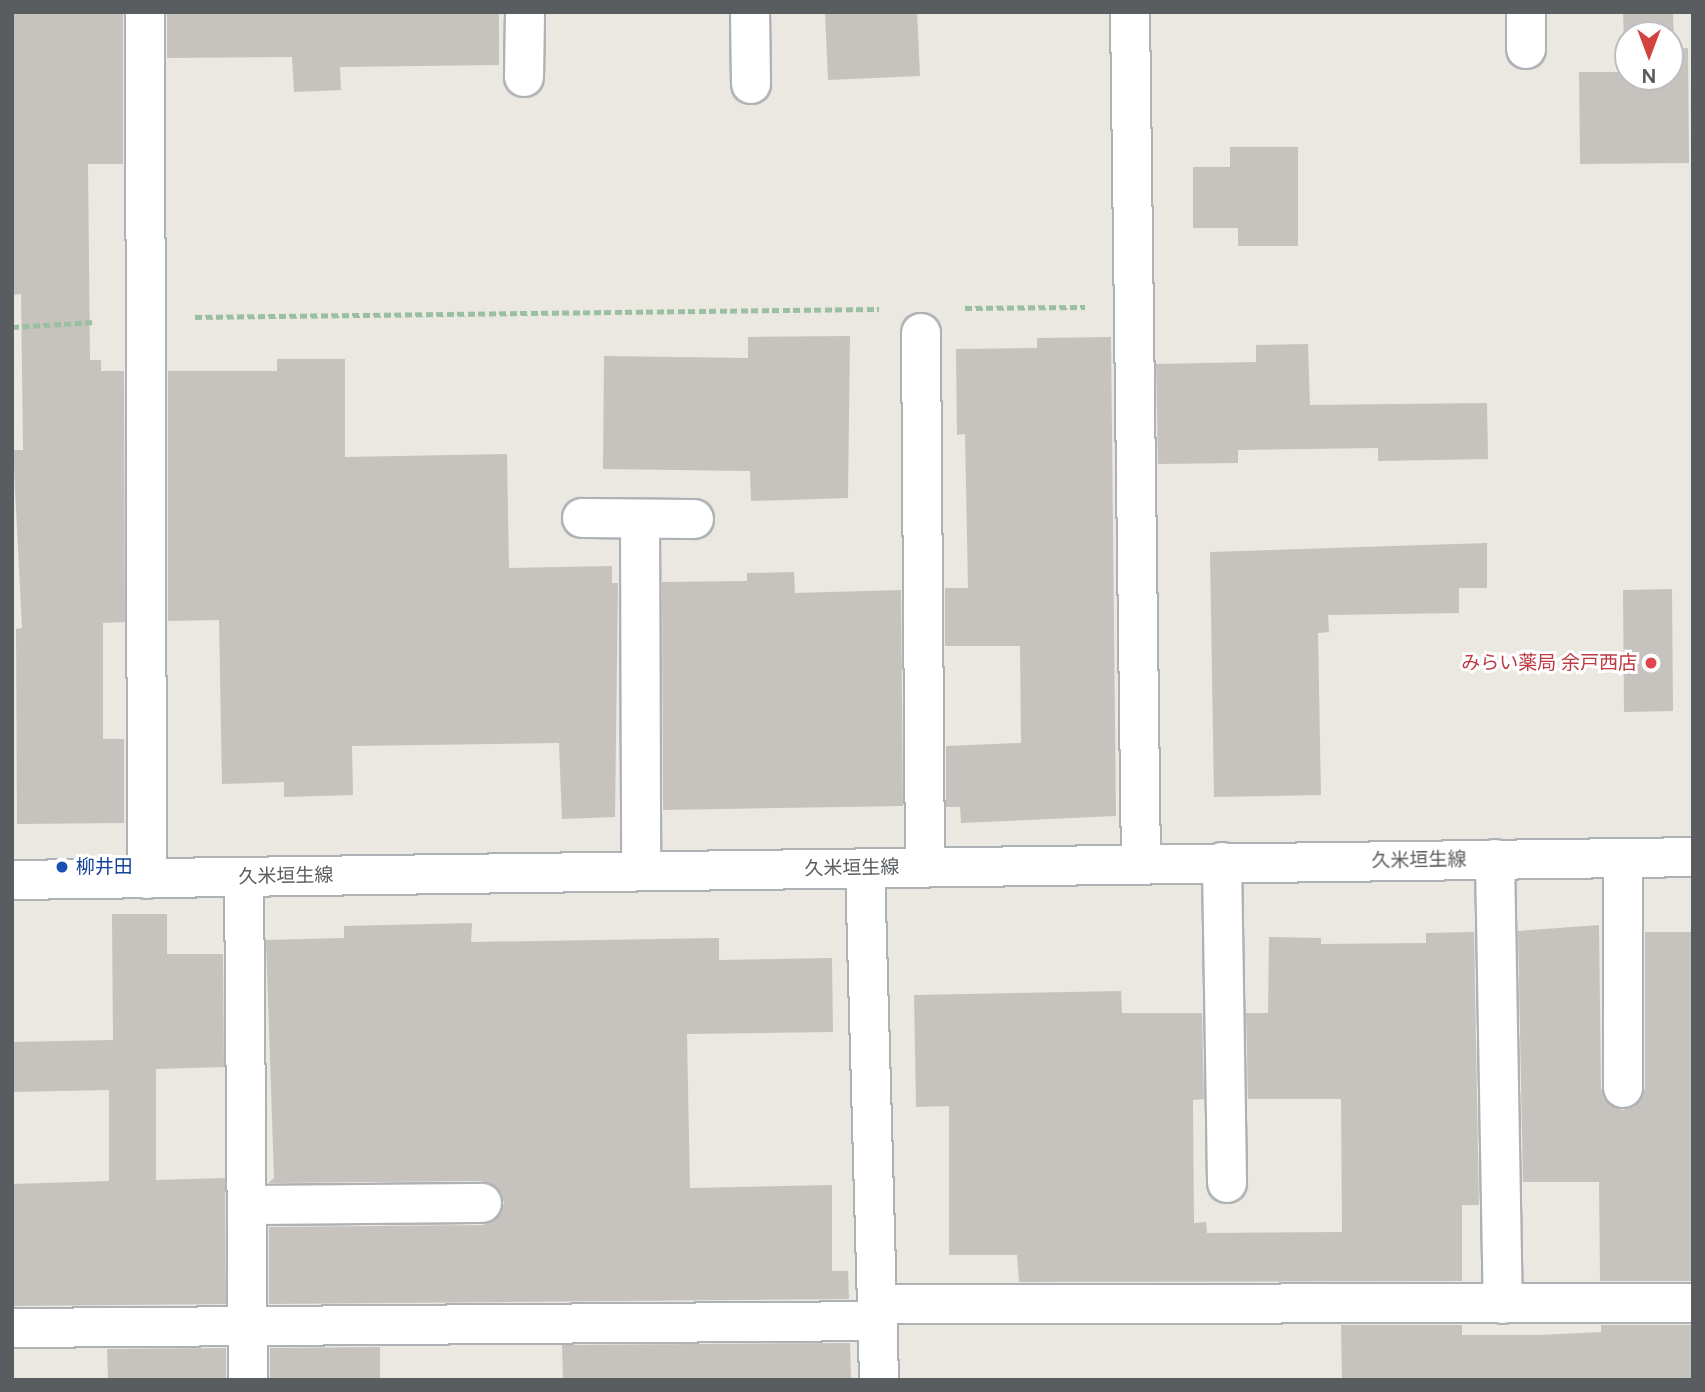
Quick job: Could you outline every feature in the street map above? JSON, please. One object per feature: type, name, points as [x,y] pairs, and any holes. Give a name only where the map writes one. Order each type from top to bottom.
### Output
[{"type":"street","points":[[145,12],[147,879]]},
{"type":"street","points":[[524,78],[525,12]]},
{"type":"street","points":[[750,12],[751,84]]},
{"type":"street","points":[[1130,12],[1129,306],[1141,863]]},
{"type":"street","points":[[921,317],[925,867]]},
{"type":"street","points":[[582,518],[694,519]]},
{"type":"street","points":[[640,519],[641,871]]},
{"type":"street","name":"久米垣生線","points":[[12,880],[1693,857]]},
{"type":"street","points":[[1623,858],[1623,1088]]},
{"type":"street","points":[[1495,859],[1503,1304]]},
{"type":"street","points":[[1222,862],[1227,1182]]},
{"type":"street","points":[[865,868],[879,1380]]},
{"type":"street","points":[[244,877],[248,1380]]},
{"type":"street","points":[[247,1205],[482,1203]]},
{"type":"street","points":[[12,1328],[878,1312],[1693,1303]]},
{"type":"path","points":[[12,327],[145,318],[921,317],[1129,306]]},
{"type":"building","points":[[12,12],[123,12],[123,164],[88,164],[90,360],[101,360],[101,371],[124,371],[125,622],[103,623],[103,739],[124,739],[124,823],[17,824],[16,629],[22,628],[13,450],[23,450],[21,294],[12,295]]},
{"type":"building","points":[[167,12],[499,12],[499,65],[340,67],[341,90],[294,92],[292,57],[167,58]]},
{"type":"building","points":[[825,12],[917,12],[920,76],[828,80]]},
{"type":"building","points":[[1623,12],[1673,12],[1673,21],[1623,21]]},
{"type":"building","points":[[1684,48],[1688,48],[1689,163],[1580,164],[1579,72],[1614,72],[1614,91],[1684,91]]},
{"type":"building","points":[[1230,147],[1298,147],[1298,246],[1238,246],[1238,228],[1193,228],[1193,167],[1230,167]]},
{"type":"building","points":[[850,336],[848,498],[751,501],[750,471],[603,469],[604,356],[748,358],[748,337]]},
{"type":"building","points":[[1111,337],[1116,816],[961,823],[960,807],[946,807],[946,746],[1021,743],[1020,646],[945,646],[945,588],[968,588],[965,434],[957,435],[956,349],[1037,348],[1037,338]]},
{"type":"building","points":[[1308,344],[1310,405],[1487,403],[1488,459],[1378,461],[1378,448],[1238,450],[1238,463],[1158,464],[1156,364],[1256,362],[1256,345]]},
{"type":"building","points":[[277,359],[345,359],[345,457],[507,454],[509,568],[612,566],[612,583],[618,583],[615,817],[562,819],[559,743],[352,746],[353,795],[284,797],[284,782],[222,784],[219,620],[168,621],[168,371],[277,371]]},
{"type":"building","points":[[1487,543],[1487,588],[1459,588],[1459,613],[1328,615],[1329,632],[1318,633],[1321,795],[1214,797],[1210,552]]},
{"type":"building","points":[[794,572],[795,593],[901,590],[903,806],[663,810],[662,582],[747,581],[747,573]]},
{"type":"building","points":[[1672,589],[1673,711],[1624,712],[1623,590]]},
{"type":"building","points":[[112,914],[167,914],[167,954],[223,954],[224,1067],[156,1069],[156,1180],[225,1178],[226,1304],[12,1306],[12,1184],[109,1181],[109,1090],[12,1092],[12,1042],[113,1040]]},
{"type":"building","points":[[472,923],[471,942],[719,938],[719,960],[832,958],[833,1032],[687,1034],[690,1188],[832,1185],[832,1271],[848,1271],[849,1299],[269,1304],[269,1227],[482,1225],[494,1221],[504,1203],[500,1191],[482,1181],[268,1183],[274,1178],[266,940],[344,938],[344,926]]},
{"type":"building","points":[[1599,925],[1601,1088],[1604,1099],[1622,1110],[1634,1107],[1645,1088],[1645,932],[1693,932],[1693,1281],[1600,1281],[1599,1182],[1523,1182],[1518,931]]},
{"type":"building","points":[[1474,932],[1479,1205],[1462,1205],[1462,1281],[1019,1282],[1017,1255],[949,1255],[949,1106],[916,1107],[914,995],[1121,991],[1122,1013],[1202,1013],[1204,1099],[1193,1100],[1194,1223],[1206,1222],[1207,1233],[1342,1232],[1341,1099],[1248,1099],[1246,1013],[1268,1013],[1269,937],[1321,938],[1321,944],[1426,943],[1426,933]]},
{"type":"building","points":[[1341,1325],[1462,1325],[1462,1335],[1539,1335],[1601,1332],[1601,1325],[1693,1325],[1693,1380],[1342,1380]]},
{"type":"building","points":[[850,1343],[851,1380],[563,1380],[562,1345]]},
{"type":"building","points":[[380,1347],[380,1380],[270,1380],[270,1348]]},
{"type":"building","points":[[226,1348],[226,1380],[108,1380],[107,1349]]},
{"type":"place","name":"みらい薬局 余戸西店","points":[[1651,663]]},
{"type":"place","name":"柳井田","points":[[62,867]]}]
